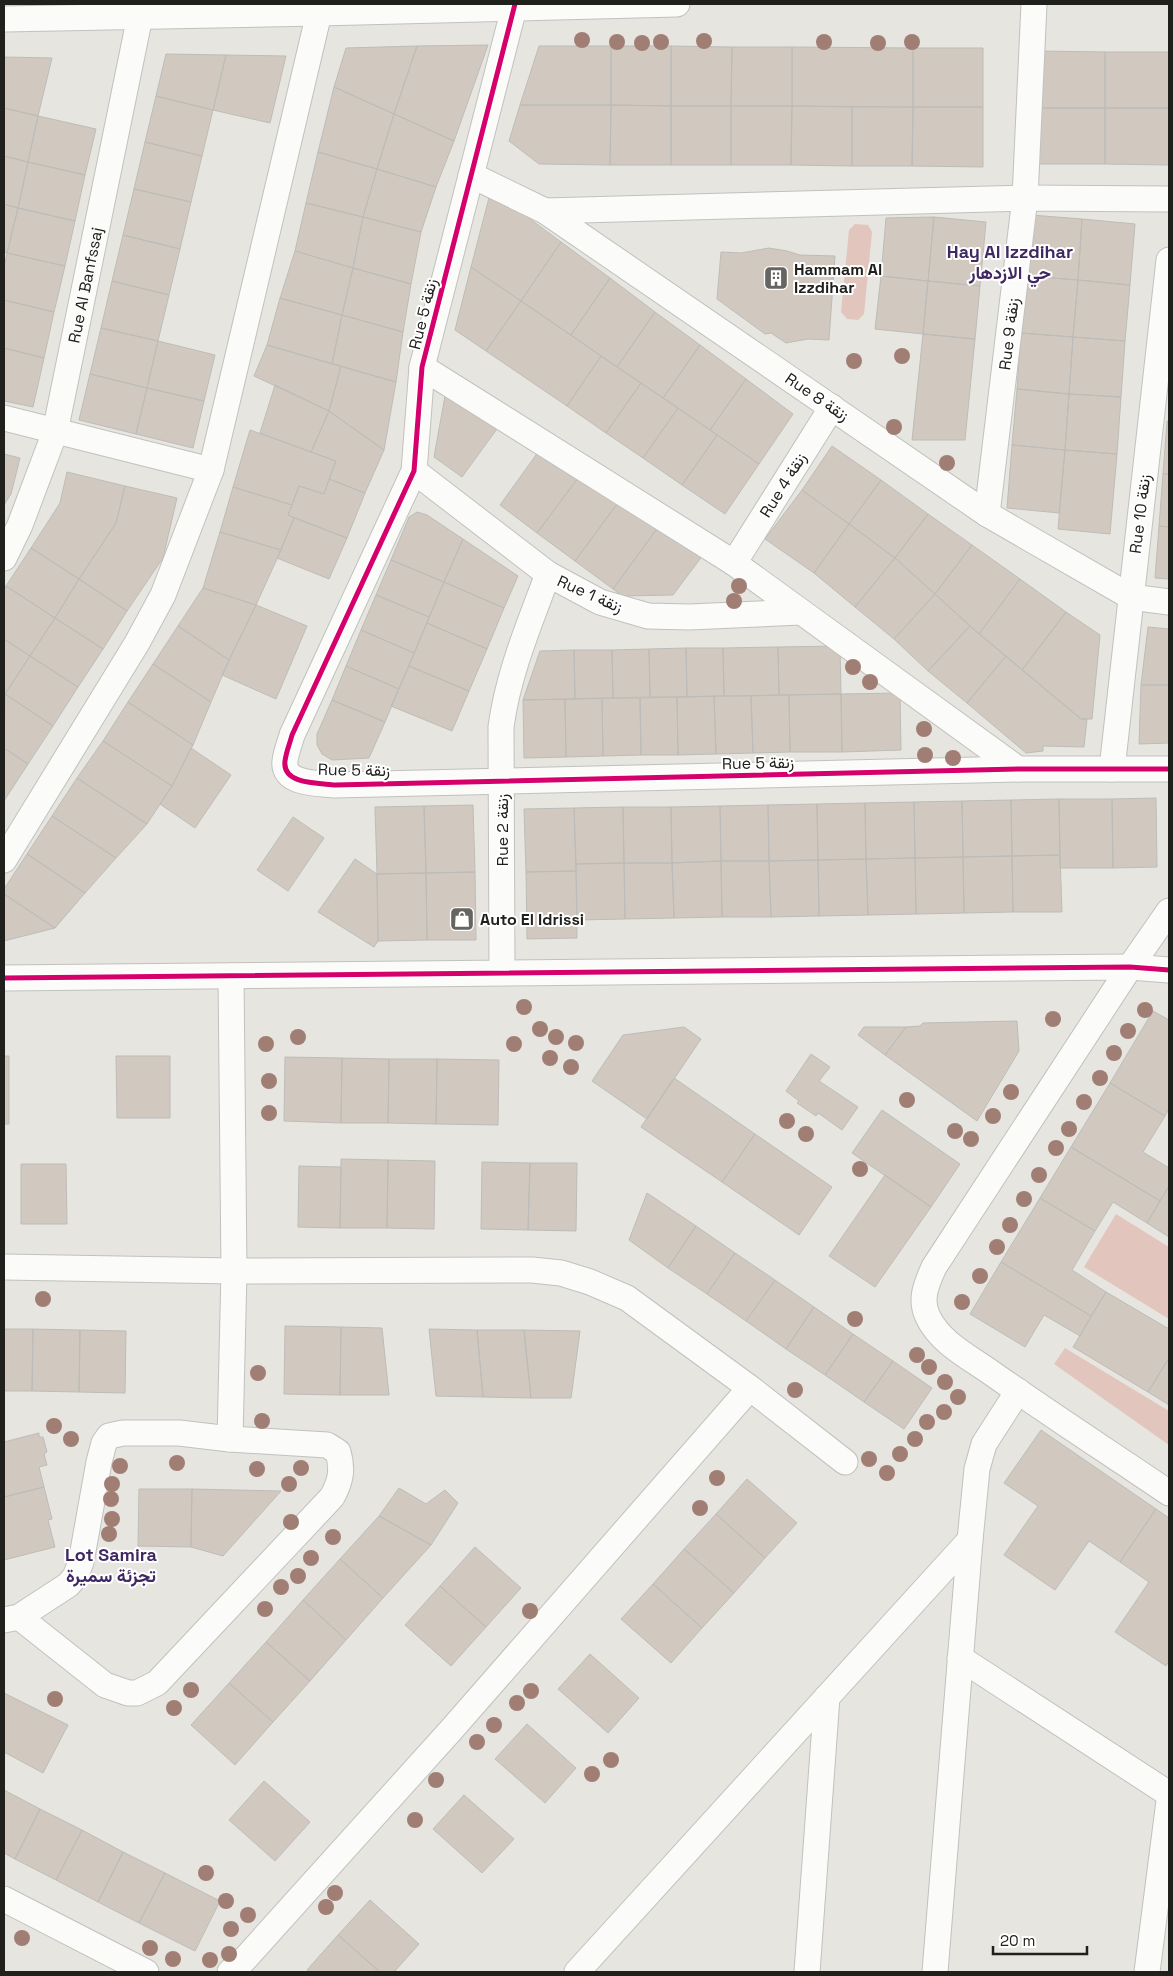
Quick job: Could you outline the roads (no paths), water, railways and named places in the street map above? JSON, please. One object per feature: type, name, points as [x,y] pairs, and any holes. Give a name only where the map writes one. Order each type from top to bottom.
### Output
[{"type":"street","points":[[4,19],[140,10],[320,13],[515,6],[677,4]]},
{"type":"street","name":"Rue 9 زنقة","points":[[988,514],[1025,198],[1034,4]]},
{"type":"street","name":"Rue 5 زنقة","points":[[515,6],[422,367],[414,471],[292,735],[285,761],[285,770],[296,779],[335,785],[1018,769],[1169,769]]},
{"type":"street","name":"Rue Al Banfssaj","points":[[4,558],[20,525],[55,432],[140,10]]},
{"type":"street","points":[[4,860],[137,643],[163,595],[211,470],[320,13]]},
{"type":"street","name":"Rue 8 زنقة","points":[[471,175],[545,211],[988,514],[1131,597],[1169,602]]},
{"type":"street","points":[[545,211],[1025,198],[1169,199]]},
{"type":"street","name":"Rue 10 زنقة","points":[[1112,769],[1169,260]]},
{"type":"street","points":[[422,367],[734,563],[1018,769]]},
{"type":"street","name":"Rue 4 زنقة","points":[[734,563],[832,407]]},
{"type":"street","points":[[4,418],[211,470]]},
{"type":"street","name":"Rue 1 زنقة","points":[[414,471],[548,574],[600,602],[648,616],[690,617],[801,612]]},
{"type":"street","name":"Rue 2 زنقة","points":[[502,972],[502,727],[505,698],[518,653],[548,574]]},
{"type":"street","points":[[1169,911],[1130,967],[934,1266],[925,1287],[923,1304],[928,1318],[943,1338],[1018,1391],[1169,1492]]},
{"type":"street","points":[[4,978],[1130,967],[1169,970]]},
{"type":"street","points":[[230,1439],[234,1270],[231,976]]},
{"type":"street","points":[[4,1267],[234,1270],[532,1270],[561,1273],[590,1282],[627,1298],[750,1388],[845,1462]]},
{"type":"street","points":[[230,1972],[249,1954],[452,1729],[750,1388]]},
{"type":"street","points":[[935,1972],[977,1469],[984,1444],[1018,1391]]},
{"type":"street","points":[[123,1433],[179,1433],[230,1439],[327,1444],[338,1452],[342,1464],[340,1477],[332,1497],[157,1683],[136,1693],[128,1694],[105,1685],[11,1619],[68,1585],[79,1570],[99,1462],[104,1443],[109,1436],[123,1433]]},
{"type":"street","points":[[577,1972],[970,1540]]},
{"type":"street","points":[[960,1658],[1169,1794]]},
{"type":"street","points":[[807,1972],[827,1697]]},
{"type":"street","points":[[1147,1972],[1169,1801]]},
{"type":"street","points":[[4,1900],[146,1972]]},
{"type":"place","name":"Hammam Al Izzdihar","points":[[776,278]]},
{"type":"place","name":"Auto El Idrissi","points":[[462,919]]},
{"type":"district","name":"Hay Al Izzdihar حي الازدهار","points":[[1010,261]]},
{"type":"district","name":"Lot Samira تجزئة سميرة","points":[[111,1564]]}]
